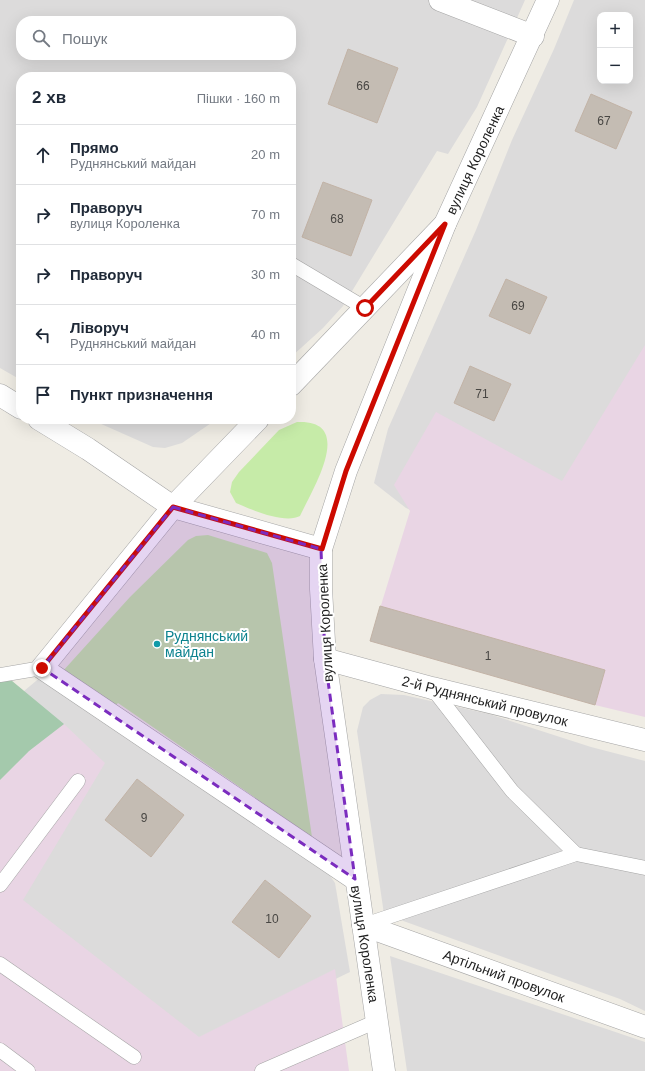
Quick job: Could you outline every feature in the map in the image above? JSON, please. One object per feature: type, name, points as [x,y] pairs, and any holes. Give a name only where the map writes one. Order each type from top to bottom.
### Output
[{"type":"street","points":[[440,0],[533,36]]},
{"type":"street","name":"вулиця Короленка","points":[[384,1071],[355,879],[325,660],[321,589],[322,549],[346,471],[445,224],[533,36],[548,0]]},
{"type":"street","points":[[296,380],[445,224]]},
{"type":"street","points":[[0,395],[16,405]]},
{"type":"street","points":[[47,424],[88,449],[173,507],[322,549]]},
{"type":"street","points":[[253,424],[173,507],[42,668],[355,879]]},
{"type":"street","name":"2-й Руднянський провулок","points":[[325,660],[432,688],[645,740]]},
{"type":"street","name":"Артільний провулок","points":[[363,925],[645,1027]]},
{"type":"lane","points":[[296,267],[365,308]]},
{"type":"lane","points":[[0,676],[42,668]]},
{"type":"lane","points":[[432,688],[512,791],[576,854]]},
{"type":"lane","points":[[0,885],[78,781]]},
{"type":"lane","points":[[363,925],[576,854],[645,868]]},
{"type":"lane","points":[[0,964],[134,1057]]},
{"type":"lane","points":[[262,1071],[377,1021]]},
{"type":"lane","points":[[0,1050],[28,1071]]},
{"type":"highlighted area","points":[[173,507],[321,549],[325,659],[355,879],[42,668]]},
{"type":"shaded area","points":[[0,0],[525,0],[477,107],[448,154],[437,151],[343,306],[323,328],[296,352],[296,72],[16,72],[16,377],[0,368]]},
{"type":"shaded area","points":[[574,0],[645,0],[645,357],[559,492],[489,544],[406,508],[374,483],[388,429],[476,230],[512,140],[554,49]]},
{"type":"shaded area","points":[[645,345],[645,717],[595,705],[370,641],[410,511],[394,485],[436,412],[562,481]]},
{"type":"shaded area","points":[[101,424],[210,424],[182,443],[165,448],[153,447]]},
{"type":"shaded area","points":[[42,676],[329,874],[335,883],[350,972],[192,1048],[0,894],[0,730],[24,691]]},
{"type":"shaded area","points":[[381,694],[404,695],[489,714],[591,747],[645,761],[645,1011],[620,999],[384,914],[357,731],[363,707],[370,700]]},
{"type":"shaded area","points":[[64,724],[105,763],[23,900],[199,1037],[335,969],[349,1071],[0,1071],[0,780],[29,751]]},
{"type":"shaded area","points":[[390,956],[645,1042],[645,1071],[407,1071]]},
{"type":"green space","points":[[296,422],[315,424],[324,432],[327,444],[326,458],[320,474],[300,516],[294,518],[277,517],[236,503],[230,492],[232,482],[239,472],[279,430],[296,424]]},
{"type":"green space","points":[[208,535],[267,553],[272,563],[312,837],[118,703],[113,708],[62,672],[130,597],[188,540],[196,536]]},
{"type":"green space","points":[[0,671],[64,724],[29,751],[0,780]]},
{"type":"building","points":[[348,49],[398,68],[377,123],[328,104]]},
{"type":"building","points":[[591,94],[632,112],[616,149],[575,131]]},
{"type":"building","points":[[323,182],[372,200],[351,256],[302,237]]},
{"type":"building","points":[[506,279],[547,297],[530,334],[489,316]]},
{"type":"building","points":[[470,366],[511,384],[494,421],[454,403]]},
{"type":"building","points":[[380,606],[605,670],[595,705],[370,641]]},
{"type":"building","points":[[137,779],[184,815],[151,857],[105,820]]},
{"type":"building","points":[[265,880],[311,916],[279,958],[232,922]]},
{"type":"place","name":"Руднянський майдан","points":[[157,644]]},
{"type":"route","points":[[42,668],[173,507],[322,549],[346,471],[445,224],[365,308]]}]
